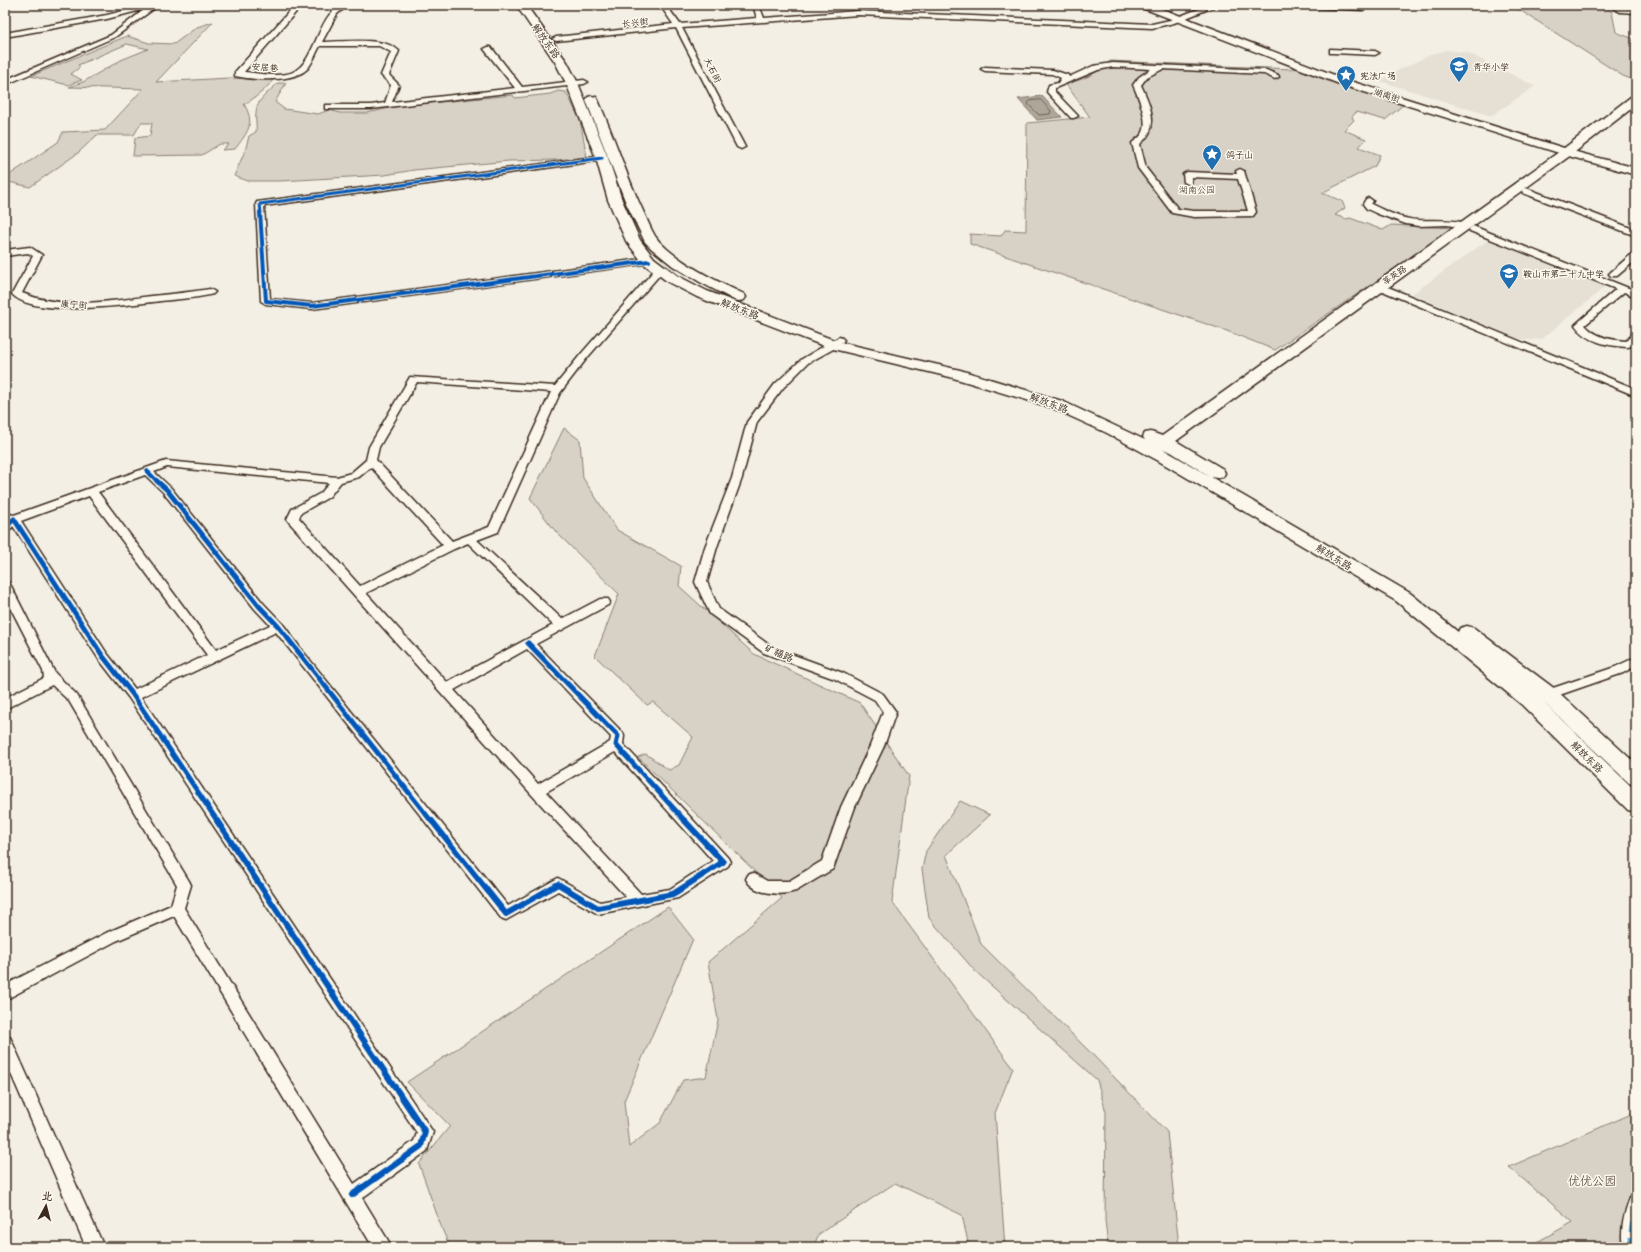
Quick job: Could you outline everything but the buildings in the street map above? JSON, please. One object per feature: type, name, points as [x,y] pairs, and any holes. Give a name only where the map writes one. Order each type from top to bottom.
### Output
[{"type":"main road","name":"解放东路","points":[[521,5],[561,62],[578,82],[605,128],[626,191],[650,239],[658,247],[698,275],[727,291],[837,343]]},
{"type":"main road","name":"解放东路","points":[[533,5],[571,58],[615,200],[633,241],[655,265],[673,278],[702,294],[837,343],[954,373],[1056,404],[1164,449],[1412,592],[1548,694],[1636,777]]},
{"type":"main road","name":"湖南街","points":[[1143,5],[1182,17]]},
{"type":"main road","name":"湖南街","points":[[1155,5],[1346,83],[1636,172]]},
{"type":"main road","name":"莘英路","points":[[1164,449],[1388,290],[1468,227],[1526,191],[1636,99]]},
{"type":"main road","name":"莘英路","points":[[1164,449],[1468,227],[1636,110]]},
{"type":"main road","name":"湖南街","points":[[1574,152],[1636,167]]},
{"type":"main road","name":"解放东路","points":[[1164,449],[1403,598],[1528,699],[1636,804]]},
{"type":"street","points":[[5,36],[107,17],[155,5]]},
{"type":"street","points":[[5,83],[113,36],[155,5]]},
{"type":"street","name":"安居巷","points":[[299,5],[238,74],[283,77],[295,74],[305,67],[334,13],[345,5]]},
{"type":"street","name":"大石街","points":[[663,5],[678,26],[741,147]]},
{"type":"street","points":[[756,5],[761,20]]},
{"type":"street","name":"长兴街","points":[[556,39],[678,26],[858,13],[1134,26],[1163,25],[1215,5]]},
{"type":"street","points":[[1299,5],[1363,8]]},
{"type":"street","points":[[1611,5],[1622,11],[1636,11]]},
{"type":"street","points":[[317,44],[379,44],[387,46],[395,51],[385,75],[395,85],[388,104]]},
{"type":"street","points":[[488,49],[521,90]]},
{"type":"street","points":[[1333,51],[1374,53]]},
{"type":"street","points":[[1074,116],[1051,92],[1052,87],[1062,84],[1065,80],[1069,80],[1105,65],[1266,72],[1275,77]]},
{"type":"street","points":[[1163,67],[1146,74],[1139,79],[1137,85],[1147,114],[1149,126],[1147,132],[1136,143],[1142,168],[1175,211],[1194,214],[1250,214],[1252,212],[1240,174],[1187,174],[1188,182]]},
{"type":"street","points":[[985,69],[1053,72],[1065,77],[1065,80]]},
{"type":"street","points":[[328,107],[371,107],[578,82]]},
{"type":"street","points":[[602,158],[260,204],[266,301],[312,306],[655,265]]},
{"type":"street","points":[[1526,191],[1636,233]]},
{"type":"street","points":[[1369,201],[1367,204],[1377,211],[1405,221],[1417,223],[1450,222],[1468,227],[1636,294]]},
{"type":"street","name":"康宁街","points":[[5,253],[30,250],[38,255],[17,294],[26,299],[49,303],[99,306],[210,292]]},
{"type":"street","points":[[1614,274],[1636,255]]},
{"type":"street","points":[[358,592],[450,546],[494,529],[555,393],[655,265]]},
{"type":"street","points":[[1623,288],[1580,325],[1584,331],[1610,343],[1628,344],[1636,336]]},
{"type":"street","points":[[1388,290],[1636,393]]},
{"type":"street","name":"矿福路","points":[[753,879],[764,887],[791,887],[828,864],[848,807],[877,746],[890,712],[879,697],[839,676],[768,650],[714,611],[701,582],[711,547],[737,478],[752,422],[779,386],[805,361],[837,343]]},
{"type":"street","points":[[352,1195],[421,1146],[425,1132],[133,695],[102,656],[8,521],[166,464],[337,480],[355,475],[370,461],[374,447],[414,379],[558,389]]},
{"type":"street","points":[[370,461],[450,546]]},
{"type":"street","points":[[147,471],[167,490],[259,606],[278,626],[297,652],[506,914],[558,884],[598,908],[673,894],[723,862],[616,745]]},
{"type":"street","points":[[337,480],[325,495],[296,511],[293,519],[537,791],[640,901]]},
{"type":"street","points":[[91,491],[215,657]]},
{"type":"street","points":[[470,539],[561,625]]},
{"type":"street","points":[[5,586],[50,675],[73,698],[184,885],[177,908],[383,1247]]},
{"type":"street","points":[[445,689],[604,602]]},
{"type":"street","points":[[133,695],[278,626]]},
{"type":"street","points":[[528,643],[618,736],[616,745],[537,791]]},
{"type":"street","points":[[1548,694],[1619,670],[1636,661]]},
{"type":"street","points":[[5,704],[50,680],[50,675]]},
{"type":"street","points":[[5,993],[84,949],[177,908]]},
{"type":"street","points":[[5,1042],[95,1247]]},
{"type":"street","points":[[1632,1247],[1630,1238],[1636,1204]]},
{"type":"shaded area","name":"青华小学","points":[[1447,50],[1468,53],[1535,86],[1491,116],[1380,81],[1432,54]]},
{"type":"shaded area","name":"鞍山市第二十九中学","points":[[1488,240],[1606,286],[1542,339],[1528,340],[1516,338],[1412,294]]},
{"type":"green space","points":[[1512,5],[1602,5],[1612,12],[1616,32],[1636,40],[1636,81],[1623,76]]},
{"type":"green space","points":[[213,22],[156,82],[229,78],[273,80],[260,94],[244,104],[248,111],[250,123],[246,133],[235,149],[222,150],[229,144],[220,144],[202,155],[133,156],[135,138],[150,136],[152,123],[141,123],[134,135],[97,135],[78,153],[30,187],[5,181],[5,178],[58,142],[63,132],[105,130],[143,89],[69,87],[83,82],[121,60],[148,49],[127,44],[78,65],[80,67],[71,74],[82,80],[68,85],[31,76],[127,36],[149,43],[174,44],[197,27]]},
{"type":"green space","name":"湖南公园","points":[[1110,61],[1292,69],[1299,67],[1403,105],[1385,120],[1356,112],[1352,117],[1354,120],[1344,130],[1366,139],[1359,147],[1380,155],[1375,166],[1322,193],[1342,201],[1345,208],[1335,215],[1346,219],[1350,218],[1383,230],[1391,225],[1454,228],[1275,350],[1227,331],[970,244],[970,234],[1001,236],[1005,230],[1026,231],[1027,123],[1090,117],[1065,83],[1077,81],[1089,76],[1101,69]]},
{"type":"green space","points":[[278,83],[286,83],[275,102],[284,109],[318,114],[329,110],[340,113],[367,113],[399,106],[513,95],[515,98],[550,94],[558,91],[566,92],[580,120],[587,157],[556,160],[509,161],[414,170],[385,175],[280,181],[248,181],[234,176],[245,151],[249,136],[256,132],[258,104]]},
{"type":"green space","points":[[564,428],[580,440],[583,478],[617,530],[681,566],[679,586],[754,654],[860,703],[909,776],[892,902],[1013,1068],[995,1113],[1005,1247],[969,1247],[962,1215],[895,1183],[819,1234],[813,1247],[450,1247],[419,1164],[450,1126],[407,1082],[668,907],[693,939],[624,1101],[629,1147],[660,1123],[683,1080],[706,1077],[718,1020],[708,962],[782,898],[638,757],[646,754],[669,770],[679,765],[693,737],[653,702],[647,705],[595,656],[619,594],[556,532],[530,498]]},
{"type":"green space","points":[[960,801],[990,815],[946,855],[981,944],[1089,1051],[1167,1132],[1179,1247],[1108,1247],[1105,1220],[1106,1112],[1097,1080],[975,971],[929,918],[922,869],[926,851]]},
{"type":"green space","name":"优优公园","points":[[1636,1112],[1636,1247],[1528,1247],[1573,1222],[1509,1167]]},
{"type":"water","points":[[1042,96],[1062,117],[1037,120],[1018,99]]},
{"type":"marked path","points":[[1632,1247],[1630,1238],[1636,1204]]},
{"type":"cycle path","points":[[602,158],[260,204],[266,301],[312,306],[649,261]]},
{"type":"cycle path","points":[[147,471],[167,490],[259,606],[278,626],[297,652],[506,914],[558,884],[598,908],[673,894],[723,862],[616,745],[618,736],[528,643]]},
{"type":"cycle path","points":[[5,528],[14,519],[102,655],[133,695],[425,1132],[421,1146],[352,1195]]},
{"type":"place","name":"青华小学","points":[[1459,83]]},
{"type":"place","name":"宪法广场","points":[[1346,92]]},
{"type":"place","name":"鸽子山","points":[[1212,171]]},
{"type":"place","name":"鞍山市第二十九中学","points":[[1509,290]]}]
